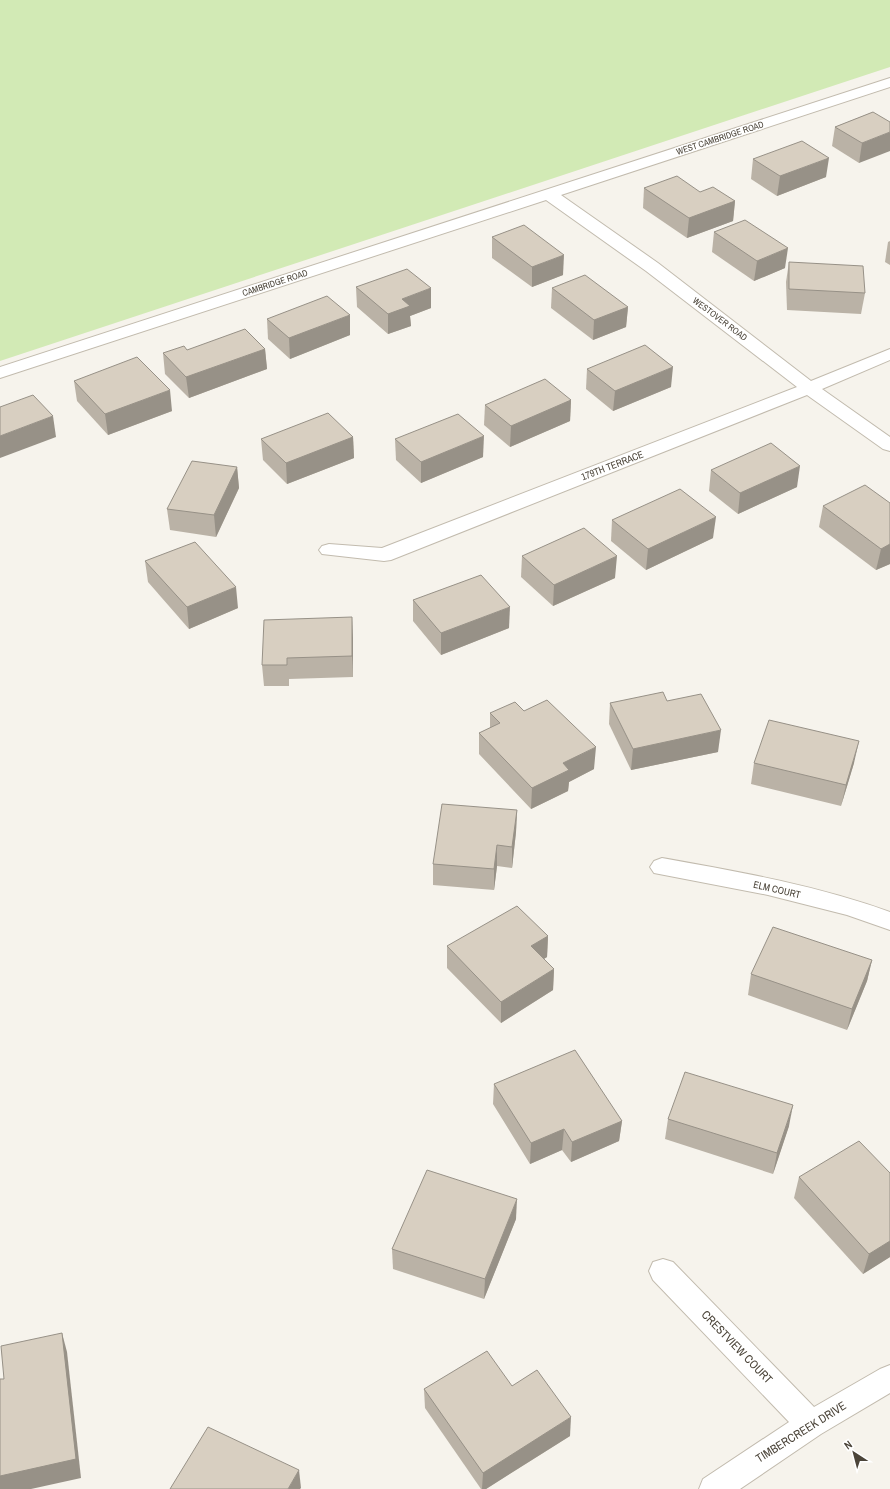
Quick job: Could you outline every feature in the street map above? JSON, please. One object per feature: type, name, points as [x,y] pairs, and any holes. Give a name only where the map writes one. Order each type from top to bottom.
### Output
[{"type":"street","name":"WEST CAMBRIDGE ROAD","points":[[549,194],[890,82]]},
{"type":"street","name":"CAMBRIDGE ROAD","points":[[0,373],[549,194]]},
{"type":"street","name":"WESTOVER ROAD","points":[[549,194],[652,267],[834,407],[890,445]]},
{"type":"street","name":"179TH TERRACE","points":[[329,550],[384,555],[810,388],[890,354]]},
{"type":"street","name":"ELM COURT","points":[[662,867],[768,886],[850,907],[890,921]]},
{"type":"street","name":"CRESTVIEW COURT","points":[[663,1271],[811,1424]]},
{"type":"street","name":"TIMBERCREEK DRIVE","points":[[714,1489],[811,1424],[890,1378]]},
{"type":"green space","points":[[0,0],[890,0],[890,67],[0,361]]},
{"type":"building","points":[[873,112],[890,122],[890,132],[862,143],[835,127]]},
{"type":"building","points":[[802,141],[829,158],[780,176],[753,159]]},
{"type":"building","points":[[677,176],[700,192],[713,187],[735,201],[689,218],[644,188]]},
{"type":"building","points":[[745,220],[788,248],[757,261],[714,232]]},
{"type":"building","points":[[524,225],[564,255],[532,267],[492,237]]},
{"type":"building","points":[[789,262],[863,266],[865,293],[789,289]]},
{"type":"building","points":[[407,269],[431,288],[402,299],[410,306],[388,314],[356,287]]},
{"type":"building","points":[[585,275],[628,307],[594,320],[552,288]]},
{"type":"building","points":[[327,296],[350,315],[289,338],[267,319]]},
{"type":"building","points":[[245,329],[265,349],[186,377],[163,353],[184,346],[187,350]]},
{"type":"building","points":[[645,345],[673,367],[615,391],[587,369]]},
{"type":"building","points":[[137,357],[170,390],[105,414],[74,381]]},
{"type":"building","points":[[545,379],[571,400],[511,426],[485,405]]},
{"type":"building","points":[[33,395],[53,416],[0,436],[0,407]]},
{"type":"building","points":[[328,413],[353,437],[286,463],[261,439]]},
{"type":"building","points":[[458,414],[484,436],[421,462],[395,439]]},
{"type":"building","points":[[771,443],[800,466],[740,493],[711,470]]},
{"type":"building","points":[[192,461],[237,467],[214,515],[167,509]]},
{"type":"building","points":[[865,485],[890,503],[890,544],[881,549],[823,506]]},
{"type":"building","points":[[680,489],[716,517],[648,549],[612,520]]},
{"type":"building","points":[[584,528],[617,556],[554,585],[522,556]]},
{"type":"building","points":[[195,542],[236,587],[187,607],[145,561]]},
{"type":"building","points":[[481,575],[510,607],[441,633],[413,600]]},
{"type":"building","points":[[352,617],[352,656],[287,658],[287,665],[262,665],[264,620]]},
{"type":"building","points":[[663,692],[667,701],[701,694],[721,730],[633,749],[610,703]]},
{"type":"building","points":[[547,700],[596,747],[563,763],[569,770],[532,788],[479,733],[500,723],[490,713],[515,702],[524,711]]},
{"type":"building","points":[[769,720],[859,741],[846,785],[754,763]]},
{"type":"building","points":[[442,804],[517,810],[512,847],[497,845],[494,869],[433,864]]},
{"type":"building","points":[[517,906],[548,936],[531,946],[554,969],[501,1002],[447,946]]},
{"type":"building","points":[[773,927],[872,960],[852,1009],[751,974]]},
{"type":"building","points":[[575,1050],[622,1121],[572,1142],[564,1129],[531,1143],[494,1084]]},
{"type":"building","points":[[685,1072],[793,1105],[777,1153],[668,1119]]},
{"type":"building","points":[[859,1141],[890,1173],[890,1241],[869,1254],[799,1177]]},
{"type":"building","points":[[427,1170],[517,1199],[485,1279],[392,1249]]},
{"type":"building","points":[[62,1333],[76,1459],[0,1476],[0,1379],[4,1379],[1,1346]]},
{"type":"building","points":[[487,1351],[512,1386],[537,1370],[571,1417],[483,1473],[424,1389]]},
{"type":"building","points":[[208,1427],[299,1470],[288,1489],[170,1489]]}]
